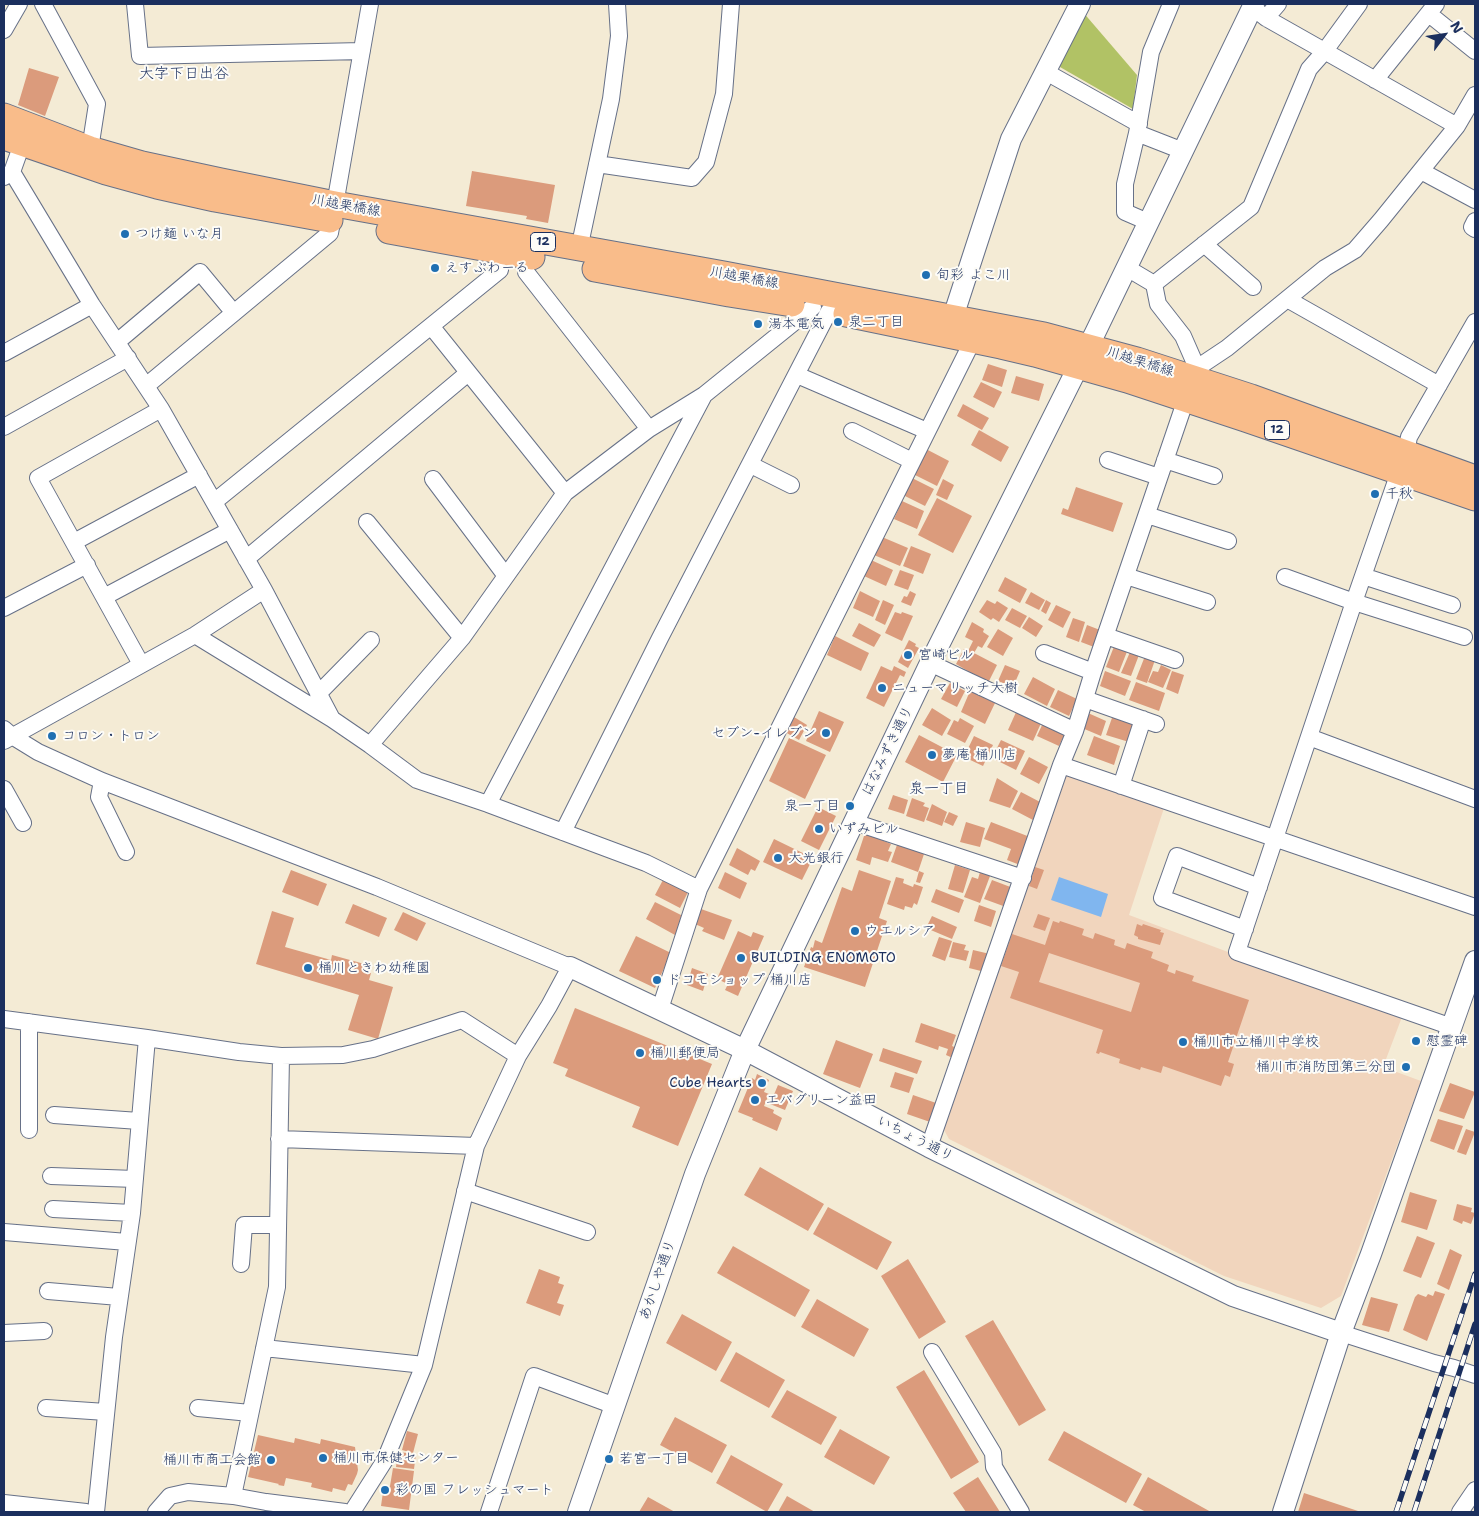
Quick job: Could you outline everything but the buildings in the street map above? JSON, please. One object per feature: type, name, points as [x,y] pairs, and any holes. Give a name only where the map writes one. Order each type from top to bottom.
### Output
[{"type":"main road","name":"川越栗橋線","points":[[4,116],[90,149],[333,212],[729,294],[821,309],[1035,354],[1083,356],[1192,382],[1248,408],[1475,498]]},
{"type":"main road","name":"川越栗橋線","points":[[13,140],[106,172],[215,200],[455,225],[1044,335],[1083,356]]},
{"type":"main road","name":"川越栗橋線","points":[[1248,408],[1475,478]]},
{"type":"main road","points":[[1248,408],[1324,413],[1475,465]]},
{"type":"main road","points":[[1248,408],[1310,453],[1475,512]]},
{"type":"street","points":[[4,30],[19,4]]},
{"type":"street","points":[[43,4],[97,104],[90,149]]},
{"type":"street","points":[[134,4],[140,56],[362,51]]},
{"type":"street","points":[[146,386],[330,233],[370,4]]},
{"type":"street","points":[[579,249],[611,99],[619,36],[617,4]]},
{"type":"street","points":[[597,164],[692,178],[706,162],[724,94],[731,4]]},
{"type":"street","points":[[952,317],[1011,139],[1080,4]]},
{"type":"street","points":[[1148,222],[1125,212],[1125,184],[1138,128],[1151,52],[1171,4]]},
{"type":"street","points":[[1258,10],[1278,4]]},
{"type":"street","points":[[1154,284],[1251,207],[1309,69],[1324,52],[1359,4]]},
{"type":"street","points":[[1375,80],[1432,9],[1475,51]]},
{"type":"street","points":[[1258,10],[1324,52],[1457,126]]},
{"type":"street","name":"はなみずき通り","points":[[745,1050],[930,663],[1127,268],[1183,151],[1258,10]]},
{"type":"street","points":[[1046,72],[1138,128],[1183,151]]},
{"type":"street","points":[[929,1147],[1061,765],[1076,730],[1093,672],[1192,382],[1227,348],[1325,268],[1355,250],[1457,126],[1475,95]]},
{"type":"street","points":[[13,140],[8,174],[161,409],[264,590],[332,719]]},
{"type":"street","points":[[1421,171],[1475,200]]},
{"type":"street","points":[[1475,221],[1472,227],[1475,229]]},
{"type":"street","points":[[1204,244],[1253,287]]},
{"type":"street","points":[[1127,268],[1154,284],[1158,304],[1183,336],[1192,382]]},
{"type":"street","points":[[214,502],[500,270]]},
{"type":"street","points":[[117,342],[200,272],[234,313]]},
{"type":"street","points":[[526,272],[649,429]]},
{"type":"street","points":[[1288,299],[1439,385]]},
{"type":"street","points":[[4,353],[92,305]]},
{"type":"street","points":[[562,832],[660,638],[797,375],[821,309]]},
{"type":"street","points":[[370,745],[462,638],[565,493],[649,429],[704,395],[821,309]]},
{"type":"street","points":[[1408,442],[1409,437],[1475,322]]},
{"type":"street","points":[[431,326],[565,493]]},
{"type":"street","points":[[660,1009],[699,889],[973,340]]},
{"type":"street","points":[[4,427],[128,358]]},
{"type":"street","points":[[246,559],[468,373]]},
{"type":"street","points":[[797,375],[927,431]]},
{"type":"street","points":[[488,804],[704,395]]},
{"type":"street","points":[[141,664],[38,478],[161,409]]},
{"type":"street","points":[[852,431],[912,461]]},
{"type":"street","points":[[1108,460],[1159,478]]},
{"type":"street","points":[[1165,460],[1214,476]]},
{"type":"street","points":[[751,465],[791,485]]},
{"type":"street","points":[[74,542],[199,475]]},
{"type":"street","points":[[433,479],[506,576]]},
{"type":"street","points":[[1395,484],[1237,952],[1452,1026]]},
{"type":"street","points":[[1146,515],[1228,541]]},
{"type":"street","points":[[366,522],[462,638]]},
{"type":"street","points":[[104,597],[230,530]]},
{"type":"street","points":[[4,608],[87,565]]},
{"type":"street","points":[[1126,576],[1208,602]]},
{"type":"street","points":[[1363,576],[1452,605]]},
{"type":"street","points":[[1285,578],[1464,637]]},
{"type":"street","points":[[6,736],[195,635],[264,590]]},
{"type":"street","points":[[195,635],[332,719],[417,780],[488,804],[646,864],[699,889]]},
{"type":"street","points":[[1106,636],[1175,660]]},
{"type":"street","points":[[318,694],[371,640]]},
{"type":"street","points":[[1044,654],[1093,672]]},
{"type":"street","points":[[930,663],[1076,730]]},
{"type":"street","points":[[1085,699],[1149,721],[1121,786]]},
{"type":"street","points":[[6,736],[102,781],[377,887],[570,967],[549,1006],[518,1056],[476,1146],[424,1365],[385,1460],[352,1512]]},
{"type":"street","points":[[1309,737],[1475,799]]},
{"type":"street","points":[[1061,765],[1475,907]]},
{"type":"street","points":[[102,781],[99,797],[126,852]]},
{"type":"street","points":[[4,788],[23,823]]},
{"type":"street","points":[[854,822],[1023,878]]},
{"type":"street","points":[[1245,929],[1162,898],[1177,856],[1259,887]]},
{"type":"street","points":[[1283,1512],[1341,1333],[1475,961]]},
{"type":"street","name":"いちょう通り","points":[[570,967],[745,1050],[929,1147],[1233,1296],[1341,1333]]},
{"type":"street","points":[[4,1019],[239,1052],[281,1056],[343,1055],[373,1049],[462,1020],[518,1056]]},
{"type":"street","points":[[29,1022],[29,1130]]},
{"type":"street","points":[[96,1512],[106,1412],[132,1213],[147,1038]]},
{"type":"street","name":"あかしや通り","points":[[578,1512],[695,1174],[745,1050]]},
{"type":"street","points":[[233,1496],[277,1287],[281,1056]]},
{"type":"street","points":[[54,1115],[140,1121]]},
{"type":"street","points":[[280,1139],[476,1146]]},
{"type":"street","points":[[51,1176],[135,1179]]},
{"type":"street","points":[[465,1191],[587,1232]]},
{"type":"street","points":[[53,1208],[132,1213]]},
{"type":"street","points":[[242,1264],[244,1225],[278,1225]]},
{"type":"street","points":[[4,1232],[127,1242]]},
{"type":"street","points":[[48,1291],[120,1297]]},
{"type":"street","points":[[4,1333],[44,1330]]},
{"type":"street","points":[[1341,1333],[1475,1375]]},
{"type":"street","points":[[264,1348],[424,1365]]},
{"type":"street","points":[[932,1352],[993,1453],[994,1467],[1021,1512]]},
{"type":"street","points":[[489,1512],[534,1376],[615,1406]]},
{"type":"street","points":[[46,1408],[106,1412]]},
{"type":"street","points":[[198,1408],[250,1413]]},
{"type":"street","points":[[1460,1512],[1475,1490]]},
{"type":"street","points":[[156,1512],[170,1496],[188,1492],[233,1496],[263,1507],[345,1512]]},
{"type":"street","points":[[4,1503],[86,1512]]},
{"type":"shaded area","name":"桶川市立桶川中学校","points":[[1067,774],[1165,805],[1129,915],[1402,1017],[1383,1067],[1421,1081],[1341,1296],[1321,1308],[1224,1276],[949,1139],[943,1128]]},
{"type":"green space","points":[[1076,4],[1137,75],[1133,109],[1053,63]]},
{"type":"water","points":[[1059,877],[1108,894],[1101,917],[1051,900]]},
{"type":"railway","points":[[1396,1512],[1475,1274]]},
{"type":"railway","points":[[1414,1512],[1475,1324]]},
{"type":"place","name":"つけ麺 いな月","points":[[125,234]]},
{"type":"place","name":"えすぷわーる","points":[[435,268]]},
{"type":"place","name":"旬彩 よこ川","points":[[926,275]]},
{"type":"place","name":"泉二丁目","points":[[838,322]]},
{"type":"place","name":"湯本電気","points":[[758,324]]},
{"type":"place","name":"千秋","points":[[1375,494]]},
{"type":"place","name":"宮崎ビル","points":[[908,655]]},
{"type":"place","name":"ニューマリッチ大樹","points":[[882,688]]},
{"type":"place","name":"セブン-イレブン","points":[[826,733]]},
{"type":"place","name":"コロン・トロン","points":[[52,736]]},
{"type":"place","name":"夢庵 桶川店","points":[[932,755]]},
{"type":"place","name":"泉一丁目","points":[[850,806]]},
{"type":"place","name":"いずみビル","points":[[819,829]]},
{"type":"place","name":"大光銀行","points":[[778,858]]},
{"type":"place","name":"ウエルシア","points":[[855,931]]},
{"type":"place","name":"BUILDING ENOMOTO","points":[[741,958]]},
{"type":"place","name":"桶川ときわ幼稚園","points":[[308,968]]},
{"type":"place","name":"ドコモショップ 桶川店","points":[[657,980]]},
{"type":"place","name":"慰霊碑","points":[[1416,1041]]},
{"type":"place","name":"桶川市立桶川中学校","points":[[1183,1042]]},
{"type":"place","name":"桶川郵便局","points":[[640,1053]]},
{"type":"place","name":"桶川市消防団第三分団","points":[[1406,1067]]},
{"type":"place","name":"Cube Hearts","points":[[762,1083]]},
{"type":"place","name":"エバグリーン益田","points":[[755,1100]]},
{"type":"place","name":"桶川市保健センター","points":[[323,1458]]},
{"type":"place","name":"若宮一丁目","points":[[609,1459]]},
{"type":"place","name":"桶川市商工会館","points":[[271,1460]]},
{"type":"place","name":"彩の国 フレッシュマート","points":[[385,1490]]},
{"type":"district","name":"大字下日出谷","points":[[184,74]]},
{"type":"district","name":"泉一丁目","points":[[939,789]]}]
